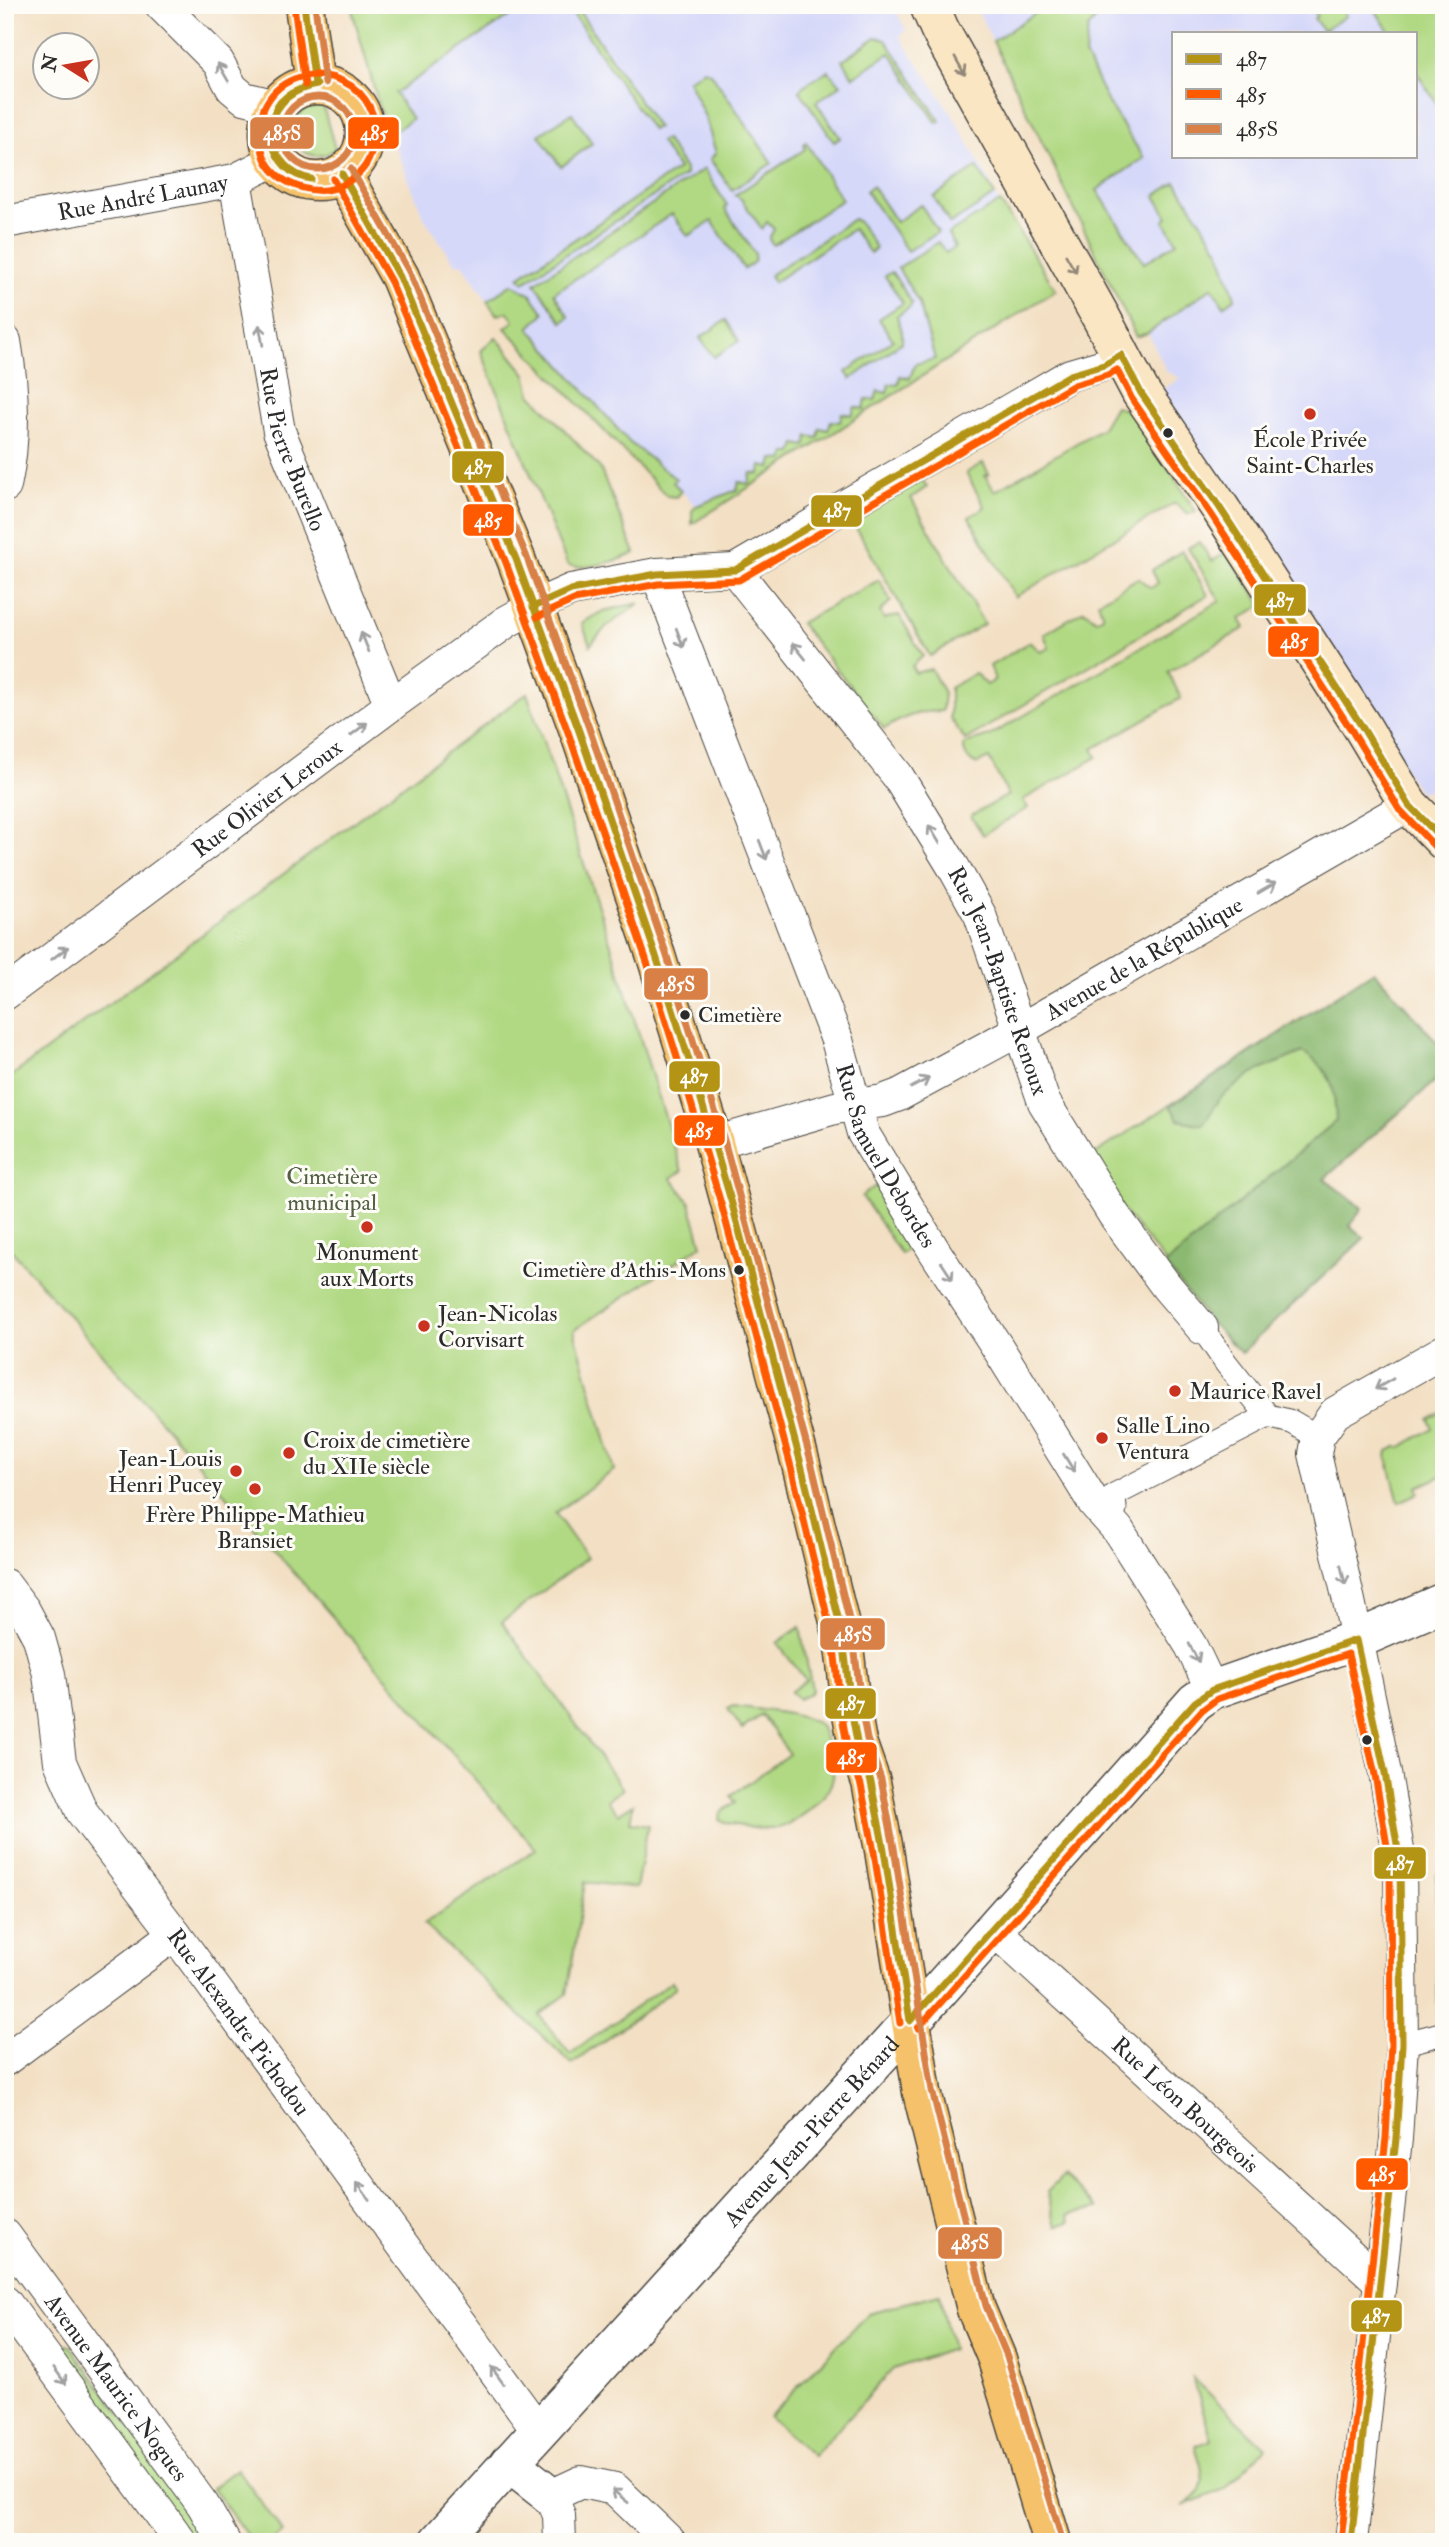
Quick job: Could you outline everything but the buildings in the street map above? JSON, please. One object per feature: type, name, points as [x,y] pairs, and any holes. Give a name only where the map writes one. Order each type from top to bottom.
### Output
[{"type":"main road","points":[[304,5],[315,85]]},
{"type":"main road","points":[[929,5],[946,41],[1141,393],[1220,508],[1361,725],[1409,805],[1444,841]]},
{"type":"main road","points":[[315,85],[331,86],[345,93],[356,105],[363,119],[365,134],[362,150],[354,163],[342,174],[328,180],[313,181],[286,170],[271,146],[269,132],[271,118],[277,106],[297,88],[315,85]]},
{"type":"main road","points":[[342,174],[400,277],[516,559],[575,719],[656,956],[714,1143],[801,1464],[843,1638],[887,1761],[925,1931],[922,2009],[948,2098],[989,2305],[996,2359],[1052,2542]]},
{"type":"street","points":[[161,5],[218,62],[232,88],[244,99],[277,106]]},
{"type":"street","name":"Rue André Launay","points":[[5,222],[235,180],[277,159]]},
{"type":"street","name":"Rue Pierre Burello","points":[[235,180],[279,431],[391,705]]},
{"type":"street","points":[[5,341],[11,373],[11,426],[5,486]]},
{"type":"street","points":[[657,574],[735,570],[1070,375],[1104,365],[1121,355]]},
{"type":"street","name":"Rue Jean-Baptiste Renoux","points":[[735,570],[897,775],[980,915],[1044,1102],[1114,1215],[1268,1416]]},
{"type":"street","name":"Rue Olivier Leroux","points":[[5,994],[506,622],[571,590],[657,574]]},
{"type":"street","name":"Rue Samuel Debordes","points":[[657,574],[838,1040],[863,1133],[1094,1503],[1118,1530],[1191,1646],[1212,1690]]},
{"type":"street","name":"Avenue de la République","points":[[714,1143],[835,1108],[883,1101],[899,1095],[1021,1029],[1409,805]]},
{"type":"street","points":[[1351,2542],[1396,2139],[1402,2044],[1400,1862],[1385,1773],[1315,1454],[1318,1437],[1335,1413],[1444,1351]]},
{"type":"street","points":[[1115,1509],[1114,1495],[1268,1416],[1292,1422],[1318,1437]]},
{"type":"street","name":"Rue Alexandre Pichodou","points":[[5,1585],[40,1638],[49,1674],[60,1762],[82,1812],[175,1934],[538,2430]]},
{"type":"street","points":[[1212,1690],[1356,1640],[1444,1602]]},
{"type":"street","name":"Avenue Jean-Pierre Bénard","points":[[438,2542],[660,2300],[1195,1702],[1212,1690]]},
{"type":"street","name":"Rue Léon Bourgeois","points":[[992,1928],[1380,2282]]},
{"type":"street","points":[[5,2060],[175,1934]]},
{"type":"street","points":[[1402,2044],[1444,2033]]},
{"type":"street","name":"Avenue Maurice Nogues","points":[[5,2235],[203,2505],[224,2542]]},
{"type":"street","name":"Avenue Maurice Nogues","points":[[5,2301],[17,2340],[181,2542]]},
{"type":"street","points":[[17,2340],[59,2310]]},
{"type":"street","points":[[509,2462],[551,2496],[559,2515],[559,2542]]},
{"type":"street","points":[[551,2496],[581,2482],[615,2489],[670,2542]]},
{"type":"shaded area","points":[[360,5],[893,5],[906,30],[900,36],[952,114],[995,195],[1056,290],[692,524],[692,511],[696,506],[681,491],[676,497],[667,496],[505,328],[514,321],[508,312],[497,315],[462,263],[455,264],[424,218],[379,106],[352,10]]},
{"type":"shaded area","name":"École Privée Saint-Charles","points":[[975,5],[1444,5],[1444,793],[1425,790],[1420,793],[1162,390],[1180,378],[1167,372],[1148,333],[1136,337]]},
{"type":"green space","points":[[360,5],[526,5],[395,93],[412,119],[390,134],[379,106],[352,10]]},
{"type":"green space","points":[[567,5],[575,5],[657,127],[652,130]]},
{"type":"green space","points":[[1048,5],[1089,5],[1097,18],[1088,28],[1085,55],[1108,103],[1144,158],[1097,190],[1144,263],[1177,242],[1164,221],[1168,217],[1155,196],[1176,182],[1219,250],[1235,298],[1224,306],[1212,287],[1148,333],[1136,337],[993,41]]},
{"type":"green space","points":[[1310,5],[1339,5],[1346,16],[1323,31],[1314,18],[1317,16]]},
{"type":"green space","points":[[1372,5],[1444,5],[1444,114],[1418,75],[1418,32],[1389,32]]},
{"type":"green space","points":[[876,37],[886,40],[940,121],[937,123],[890,53],[853,77],[843,60]]},
{"type":"green space","points":[[704,70],[711,73],[772,163],[732,190],[710,159],[716,153],[705,117],[688,80]]},
{"type":"green space","points":[[828,71],[841,85],[816,102],[840,138],[834,142],[800,91],[803,86]]},
{"type":"green space","points":[[323,106],[335,149],[319,156],[311,155],[304,152],[295,140],[293,122],[305,109]]},
{"type":"green space","points":[[572,113],[592,143],[561,167],[539,135]]},
{"type":"green space","points":[[665,139],[685,169],[685,175],[524,282],[519,277],[678,169],[660,142]]},
{"type":"green space","points":[[806,142],[842,200],[773,245],[769,239],[774,229],[767,222],[762,229],[741,199],[735,195],[805,149]]},
{"type":"green space","points":[[977,167],[995,195],[950,224],[934,197]]},
{"type":"green space","points":[[704,169],[727,205],[725,209],[755,254],[754,262],[744,269],[712,221],[688,236],[672,214],[554,293],[569,317],[562,322],[535,283]]},
{"type":"green space","points":[[872,186],[896,222],[921,205],[938,232],[907,251],[866,191]]},
{"type":"green space","points":[[1000,202],[1056,290],[692,524],[692,511],[696,506],[737,490],[739,482],[749,484],[751,473],[760,474],[761,466],[771,468],[773,459],[784,460],[786,453],[793,453],[796,444],[806,446],[808,436],[818,438],[820,428],[828,430],[831,421],[840,422],[842,413],[852,415],[855,407],[864,409],[866,399],[875,400],[878,391],[887,393],[889,384],[898,385],[900,376],[910,378],[915,364],[935,359],[919,303],[898,268],[938,242],[946,253],[955,247],[948,234]]},
{"type":"green space","points":[[853,219],[859,222],[876,248],[870,253],[853,229],[774,282],[770,275]]},
{"type":"green space","points":[[892,272],[912,303],[897,316],[902,342],[851,379],[846,372],[893,340],[879,319],[903,303],[885,276]]},
{"type":"green space","points":[[512,284],[531,295],[544,313],[529,328],[629,442],[676,479],[673,482],[681,491],[676,497],[667,496],[505,328],[514,321],[508,312],[497,315],[487,301]]},
{"type":"green space","points":[[726,320],[739,341],[714,357],[700,338]]},
{"type":"green space","points":[[496,337],[526,374],[531,394],[600,468],[635,553],[591,566],[567,564],[481,351]]},
{"type":"green space","points":[[1115,406],[1134,413],[1196,512],[1188,514],[1175,503],[1015,597],[969,517],[985,507],[966,473],[983,463],[989,474],[985,476],[995,491],[1102,428]]},
{"type":"green space","points":[[921,478],[927,487],[911,498],[984,624],[930,656],[851,519]]},
{"type":"green space","points":[[1199,542],[1212,561],[1227,552],[1262,605],[1240,619],[1245,628],[1168,672],[1181,698],[1093,749],[1097,757],[1023,800],[1028,808],[983,835],[971,816],[1008,795],[989,758],[973,763],[965,753],[964,744],[989,736],[1220,601],[1188,548]]},
{"type":"green space","points":[[1182,551],[1208,595],[965,740],[950,718],[950,688],[975,673],[987,685],[995,680],[990,666],[1030,642],[1041,652],[1049,648],[1044,634],[1084,610],[1096,620],[1103,616],[1098,602],[1138,578],[1151,588],[1158,583],[1152,570]]},
{"type":"green space","points":[[879,580],[891,601],[880,612],[884,619],[899,615],[923,656],[912,666],[915,673],[931,669],[944,693],[942,711],[911,716],[884,729],[800,623]]},
{"type":"green space","points":[[640,603],[607,626],[590,645],[582,623],[603,611]]},
{"type":"green space","name":"Cimetière municipal","points":[[527,693],[611,945],[682,1171],[671,1178],[690,1203],[702,1245],[574,1330],[614,1470],[555,1513],[587,1558],[502,1622],[623,1789],[607,1800],[618,1814],[633,1804],[630,1822],[648,1825],[636,1888],[585,1882],[567,1994],[539,2015],[570,2054],[672,1981],[676,1988],[572,2064],[424,1924],[536,1849],[5,1243],[5,1081]]},
{"type":"green space","points":[[1374,971],[1444,1050],[1444,1073],[1324,1179],[1362,1208],[1350,1226],[1364,1238],[1241,1353],[1122,1210],[1092,1156]]},
{"type":"green space","points":[[1374,971],[1444,1050],[1444,1073],[1324,1179],[1362,1208],[1350,1226],[1364,1238],[1241,1353],[1209,1321],[1165,1265],[1336,1121],[1333,1090],[1321,1066],[1303,1052],[1253,1073],[1221,1097],[1203,1125],[1179,1120],[1170,1106]]},
{"type":"green space","points":[[877,1185],[916,1243],[901,1254],[862,1196]]},
{"type":"green space","points":[[1443,1412],[1444,1475],[1417,1487],[1419,1493],[1399,1502],[1387,1457],[1388,1451],[1398,1446],[1399,1448],[1433,1428],[1429,1420]]},
{"type":"green space","points":[[800,1627],[812,1689],[798,1699],[790,1692],[806,1680],[777,1643]]},
{"type":"green space","points":[[734,1706],[790,1714],[820,1725],[831,1759],[833,1778],[824,1796],[797,1819],[777,1828],[757,1829],[725,1823],[719,1819],[720,1813],[735,1802],[731,1796],[789,1754],[762,1715],[742,1729],[728,1709]]},
{"type":"green space","points":[[1444,1869],[1444,2023],[1438,2024],[1437,1875]]},
{"type":"green space","points":[[1063,2176],[1097,2208],[1068,2215],[1070,2222],[1056,2226],[1047,2192]]},
{"type":"green space","points":[[939,2294],[952,2349],[893,2369],[813,2456],[769,2417],[868,2313]]},
{"type":"green space","points":[[66,2345],[70,2346],[216,2542],[189,2542],[58,2350]]},
{"type":"green space","points":[[1193,2378],[1266,2448],[1225,2489],[1183,2506],[1192,2500],[1201,2487],[1202,2472],[1195,2446],[1212,2440]]},
{"type":"green space","points":[[237,2469],[283,2532],[270,2542],[252,2542],[212,2488]]},
{"type":"transit line","name":"487","points":[[304,5],[315,84]]},
{"type":"transit line","name":"485S","points":[[315,5],[325,83]]},
{"type":"transit line","name":"485","points":[[294,6],[305,85]]},
{"type":"transit line","name":"485","points":[[259,129],[264,108],[277,90],[294,79],[314,75],[333,78],[351,86],[365,100],[374,118],[374,141],[365,166],[346,183],[325,190],[302,188],[281,178],[266,161],[259,135]]},
{"type":"transit line","name":"487","points":[[271,124],[276,108],[286,97],[300,89],[317,85]]},
{"type":"transit line","name":"487","points":[[271,124],[288,97],[317,85]]},
{"type":"transit line","name":"485S","points":[[311,97],[325,97],[344,107],[354,126],[354,133],[354,140],[344,159],[325,169],[311,169],[292,159],[282,140],[282,126],[292,107],[311,97]]},
{"type":"transit line","name":"487","points":[[270,137],[284,164],[296,174],[311,179]]},
{"type":"transit line","name":"487","points":[[270,137],[284,165],[295,174],[311,179]]},
{"type":"transit line","name":"485S","points":[[351,169],[410,273],[526,555],[666,953],[724,1140],[811,1461],[853,1636],[862,1712],[867,1739],[881,1779],[894,1848],[932,2090],[986,2306],[1007,2356],[1062,2539]]},
{"type":"transit line","name":"487","points":[[342,174],[400,277],[516,559],[579,731],[694,1076],[732,1204],[801,1464],[843,1638],[852,1714],[857,1742],[871,1782],[884,1850],[910,2021]]},
{"type":"transit line","name":"485","points":[[333,179],[391,282],[506,563],[569,735],[684,1079],[722,1207],[791,1467],[833,1640],[847,1745],[861,1785],[874,1852],[900,2023]]},
{"type":"transit line","name":"487","points":[[1121,355],[1141,393],[1220,508],[1361,725],[1409,805],[1444,841]]},
{"type":"transit line","name":"487","points":[[533,607],[571,590],[657,574],[735,570],[1070,375],[1104,365],[1121,355]]},
{"type":"transit line","name":"485","points":[[537,617],[574,600],[658,584],[739,580],[1074,385],[1117,370],[1132,399],[1211,514],[1400,810],[1436,848]]},
{"type":"transit line","name":"487","points":[[910,2021],[1195,1702],[1212,1690],[1356,1640]]},
{"type":"transit line","name":"487","points":[[1351,2542],[1396,2139],[1402,2044],[1400,1862],[1385,1773],[1356,1640]]},
{"type":"transit line","name":"485","points":[[918,2028],[1202,1710],[1217,1699],[1348,1654],[1375,1775],[1390,1863],[1391,2044],[1386,2138],[1341,2541]]},
{"type":"place","name":"École Privée Saint-Charles","points":[[1310,414]]},
{"type":"place","name":"Cimetière","points":[[685,1015]]},
{"type":"place","name":"Monument aux Morts","points":[[367,1227]]},
{"type":"place","name":"Cimetière d'Athis-Mons","points":[[739,1270]]},
{"type":"place","name":"Jean-Nicolas Corvisart","points":[[424,1326]]},
{"type":"place","name":"Maurice Ravel","points":[[1175,1391]]},
{"type":"place","name":"Salle Lino Ventura","points":[[1102,1438]]},
{"type":"place","name":"Croix de cimetière du XIIe siècle","points":[[289,1453]]},
{"type":"place","name":"Jean-Louis Henri Pucey","points":[[236,1471]]},
{"type":"place","name":"Frère Philippe-Mathieu Bransiet","points":[[255,1489]]}]
